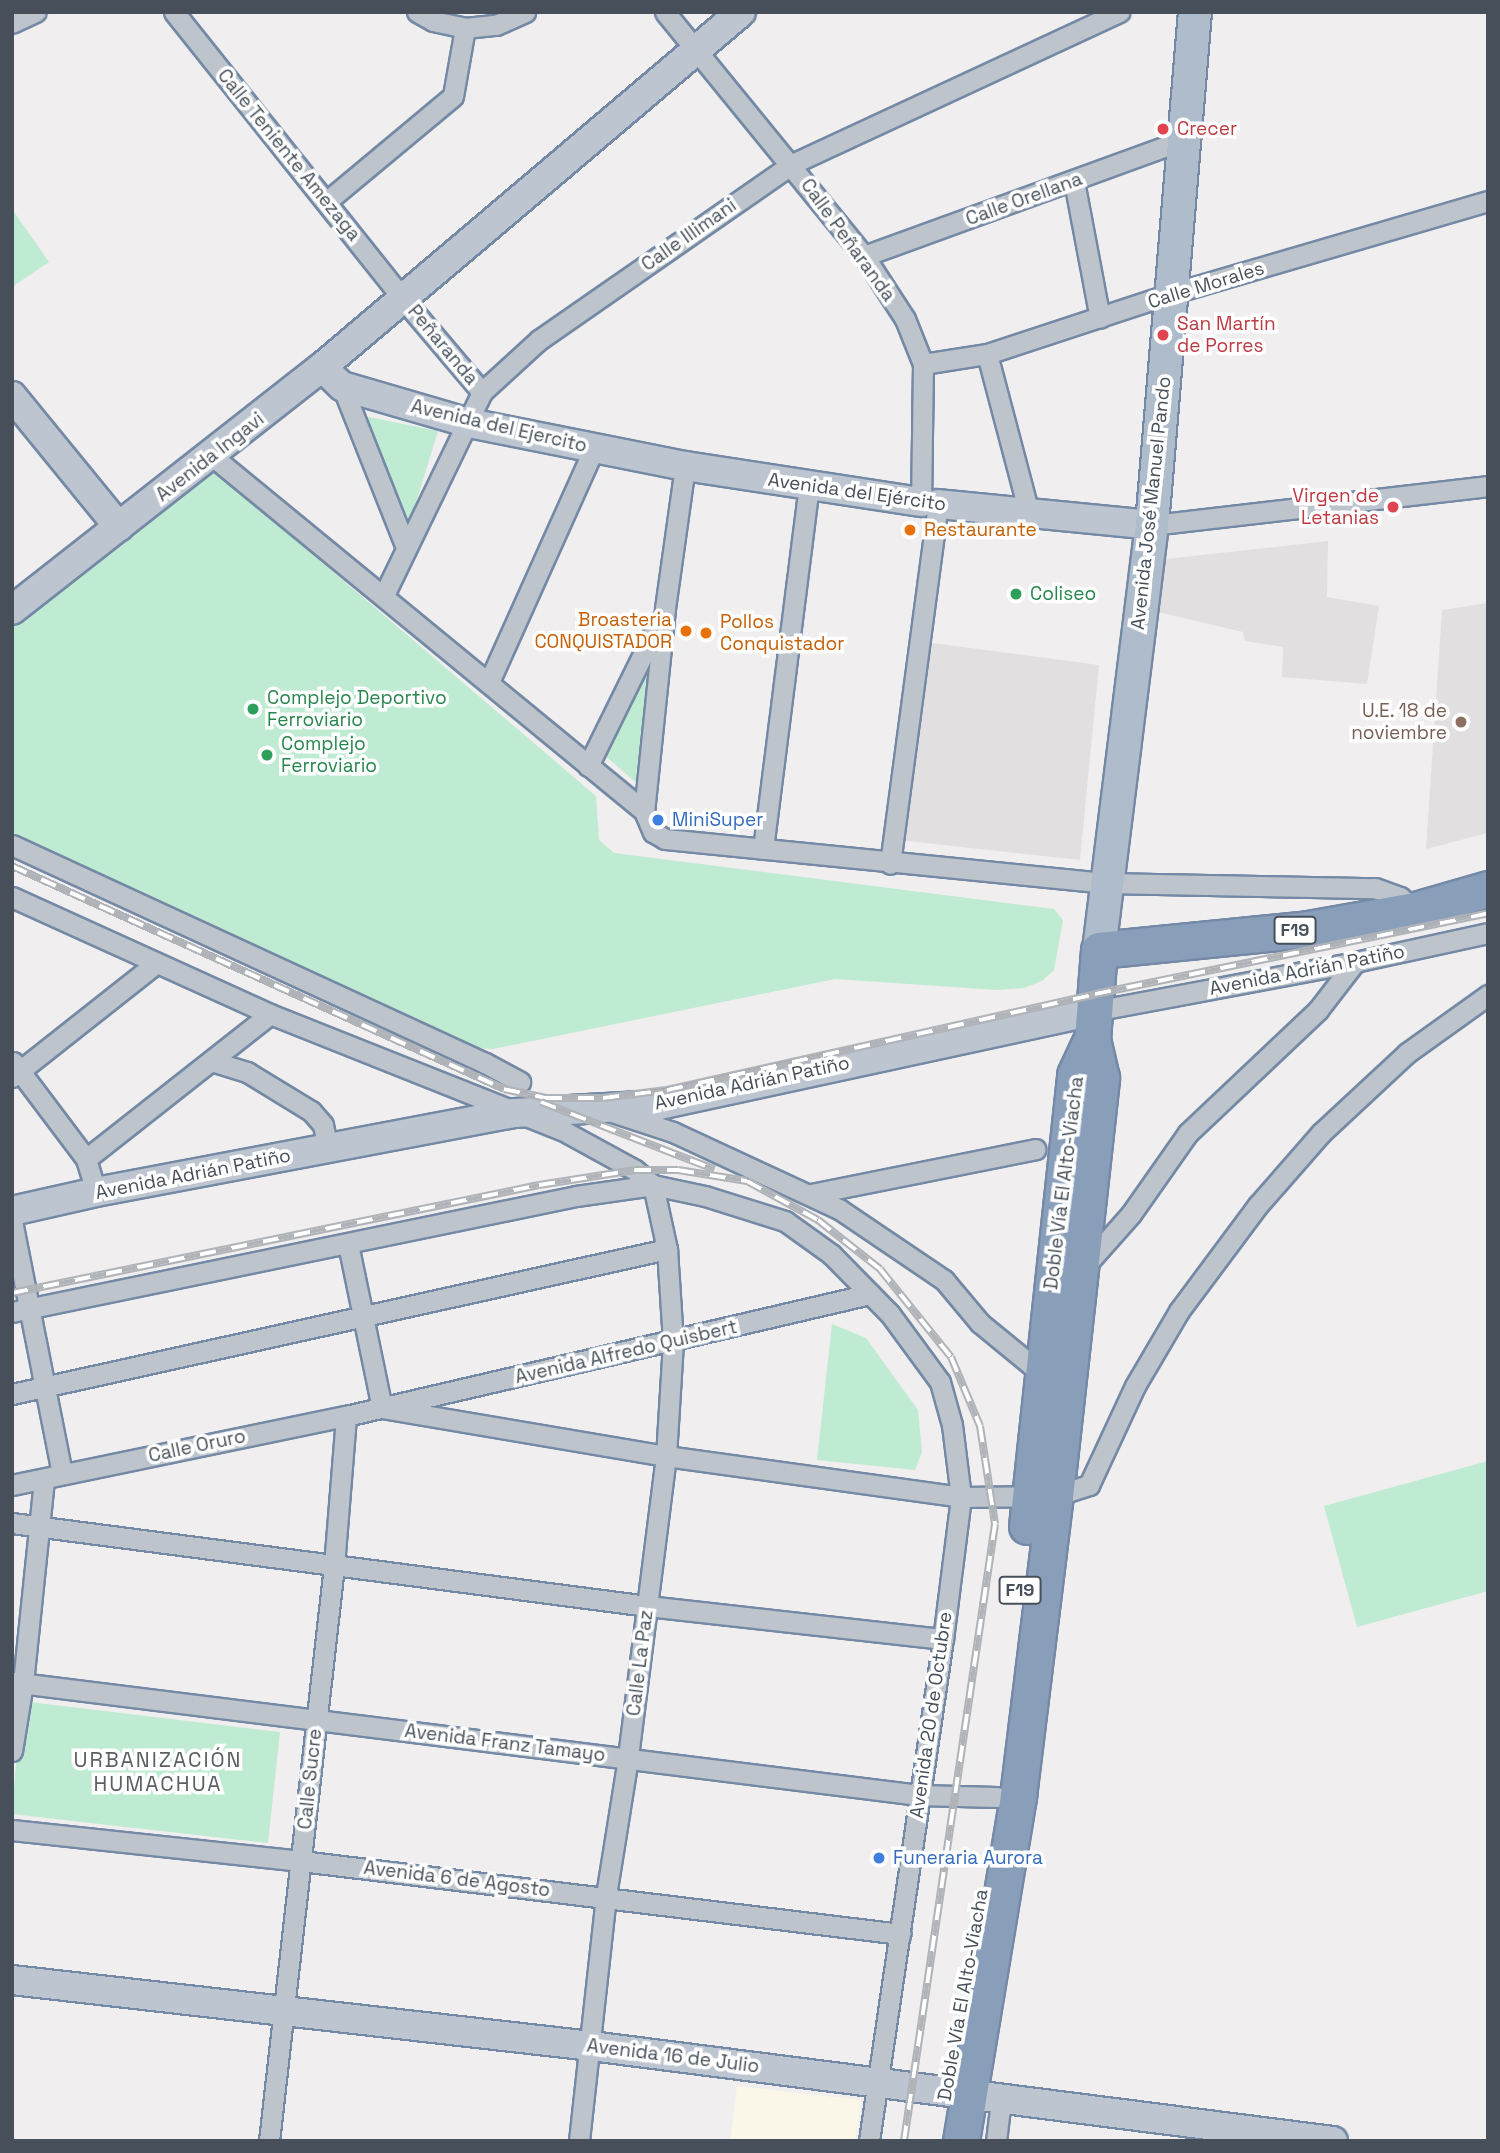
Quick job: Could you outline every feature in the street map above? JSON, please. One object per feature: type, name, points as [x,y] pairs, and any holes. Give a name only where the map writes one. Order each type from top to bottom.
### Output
[{"type":"highway","name":"F19","points":[[1093,1025],[1099,950],[1308,929],[1415,910],[1488,889]]},
{"type":"highway","name":"Doble Vía El Alto-Viacha","points":[[938,2141],[972,2094],[997,1797],[1080,1270],[1101,1077],[1093,1025]]},
{"type":"highway","name":"Doble Vía El Alto-Viacha","points":[[961,2141],[972,2094],[1018,1796],[1043,1496],[1041,1373],[1075,1075],[1093,1025]]},
{"type":"main road","name":"Avenida José Manuel Pando","points":[[1099,950],[1105,883],[1152,525],[1195,12]]},
{"type":"street","points":[[12,23],[36,12]]},
{"type":"street","name":"Calle Teniente Amezaga","points":[[174,12],[403,299]]},
{"type":"street","points":[[417,12],[433,21],[466,28],[496,24],[525,12]]},
{"type":"street","name":"Calle Peñaranda","points":[[666,12],[792,164],[864,257],[905,319],[923,365],[930,503],[890,864]]},
{"type":"street","name":"Avenida Ingavi","points":[[12,610],[212,456],[322,367],[741,12]]},
{"type":"street","name":"Calle Illimani","points":[[384,595],[447,459],[482,392],[539,340],[792,164],[1119,12]]},
{"type":"street","points":[[326,202],[453,96],[466,28]]},
{"type":"street","name":"Calle Orellana","points":[[864,257],[1183,139]]},
{"type":"street","points":[[1074,181],[1100,318]]},
{"type":"street","name":"Calle Morales","points":[[923,365],[987,354],[1170,294],[1488,201]]},
{"type":"street","name":"Peñaranda","points":[[403,299],[482,392]]},
{"type":"street","points":[[987,354],[1030,513]]},
{"type":"street","name":"Avenida del Ejercito","points":[[322,367],[342,386],[468,423],[685,466]]},
{"type":"street","points":[[342,386],[406,548]]},
{"type":"street","points":[[12,396],[119,527]]},
{"type":"street","points":[[489,682],[594,448]]},
{"type":"street","points":[[212,456],[644,811],[653,832],[665,839],[890,864],[1105,883],[1375,888],[1400,897],[1415,910]]},
{"type":"street","points":[[644,811],[665,610],[685,466]]},
{"type":"street","name":"Avenida del Ejército","points":[[685,466],[930,503],[1152,525],[1488,486]]},
{"type":"street","points":[[763,849],[809,486]]},
{"type":"street","points":[[588,766],[665,610]]},
{"type":"street","points":[[12,845],[485,1063],[520,1082]]},
{"type":"street","points":[[12,917],[21,900],[155,964],[271,1014],[562,1130],[635,1170],[653,1185]]},
{"type":"street","name":"Avenida Adrián Patiño","points":[[12,1211],[96,1192],[515,1113],[659,1104],[1093,1025],[1354,962],[1488,933]]},
{"type":"street","points":[[1080,1270],[1131,1214],[1188,1133],[1318,1010],[1354,962]]},
{"type":"street","points":[[96,1192],[86,1159],[15,1070],[155,964]]},
{"type":"street","points":[[348,1244],[382,1408],[666,1456],[961,1497],[1043,1496],[1089,1485],[1135,1386],[1179,1311],[1258,1205],[1321,1133],[1407,1053],[1488,995]]},
{"type":"street","points":[[86,1159],[271,1014]]},
{"type":"street","points":[[211,1061],[247,1072],[311,1111],[323,1125],[328,1148]]},
{"type":"street","points":[[600,1108],[673,1132],[839,1209],[944,1280],[979,1323],[1041,1373]]},
{"type":"street","points":[[811,1194],[1035,1149]]},
{"type":"street","points":[[21,1310],[576,1196],[653,1185]]},
{"type":"street","name":"Calle La Paz","points":[[579,2141],[606,1896],[628,1758],[666,1456],[673,1342],[667,1249],[653,1185]]},
{"type":"street","name":"Avenida 20 de Octubre","points":[[653,1185],[705,1196],[785,1221],[831,1254],[917,1348],[940,1382],[952,1425],[961,1497],[901,1934],[869,2141]]},
{"type":"street","points":[[12,1221],[21,1310],[45,1386],[53,1476],[41,1525],[18,1682],[12,1751]]},
{"type":"street","points":[[12,1394],[667,1249]]},
{"type":"street","name":"Avenida Alfredo Quisbert","points":[[382,1408],[870,1294]]},
{"type":"street","name":"Calle Oruro","points":[[12,1485],[382,1408]]},
{"type":"street","name":"Calle Sucre","points":[[269,2141],[334,1566],[346,1416]]},
{"type":"street","points":[[12,1523],[648,1606],[943,1639]]},
{"type":"street","name":"Avenida Franz Tamayo","points":[[18,1682],[919,1795],[997,1797]]},
{"type":"street","name":"Avenida 6 de Agosto","points":[[12,1830],[606,1896],[901,1934]]},
{"type":"street","name":"Avenida 16 de Julio","points":[[12,1980],[591,2046],[1333,2141]]},
{"type":"street","points":[[972,2094],[996,2141]]},
{"type":"shaded area","points":[[1328,541],[1327,597],[1379,606],[1367,684],[1282,677],[1283,647],[1245,641],[1243,632],[1158,612],[1166,559]]},
{"type":"shaded area","name":"U.E. 18 de noviembre","points":[[1488,603],[1488,833],[1426,849],[1442,610]]},
{"type":"shaded area","points":[[924,642],[1099,665],[1080,860],[899,840]]},
{"type":"shaded area","points":[[737,2086],[862,2100],[855,2141],[730,2141]]},
{"type":"green space","points":[[12,209],[49,262],[12,287]]},
{"type":"green space","points":[[364,416],[438,431],[410,522]]},
{"type":"green space","name":"Complejo Deportivo Ferroviario","points":[[212,472],[223,478],[596,796],[599,840],[614,853],[1054,909],[1063,920],[1054,970],[1042,981],[1024,988],[997,990],[835,979],[493,1049],[475,1048],[12,842],[12,622]]},
{"type":"green space","points":[[655,638],[642,788],[602,753]]},
{"type":"green space","points":[[832,1324],[866,1338],[918,1410],[922,1452],[915,1470],[817,1460]]},
{"type":"green space","points":[[1488,1461],[1488,1591],[1357,1627],[1324,1506]]},
{"type":"green space","points":[[21,1701],[280,1732],[268,1843],[12,1814]]},
{"type":"railway","points":[[12,866],[504,1089],[546,1098],[603,1098],[667,1090],[1095,994],[1488,913]]},
{"type":"railway","points":[[541,1102],[714,1169]]},
{"type":"railway","points":[[12,1293],[539,1185],[635,1170],[678,1170],[747,1181],[818,1220],[880,1269],[951,1357],[980,1426],[995,1524],[904,2141]]},
{"type":"place","name":"Crecer","points":[[1163,129]]},
{"type":"place","name":"San Martín de Porres","points":[[1163,335]]},
{"type":"place","name":"Virgen de Letanias","points":[[1393,507]]},
{"type":"place","name":"Restaurante","points":[[910,530]]},
{"type":"place","name":"Coliseo","points":[[1016,594]]},
{"type":"place","name":"Broasteria CONQUISTADOR","points":[[686,631]]},
{"type":"place","name":"Pollos Conquistador","points":[[706,633]]},
{"type":"place","name":"Complejo Deportivo Ferroviario","points":[[253,709]]},
{"type":"place","name":"U.E. 18 de noviembre","points":[[1461,722]]},
{"type":"place","name":"Complejo Ferroviario","points":[[267,755]]},
{"type":"place","name":"MiniSuper","points":[[658,820]]},
{"type":"place","name":"Funeraria Aurora","points":[[879,1858]]},
{"type":"district","name":"URBANIZACIÓN HUMACHUA","points":[[158,1772]]}]
